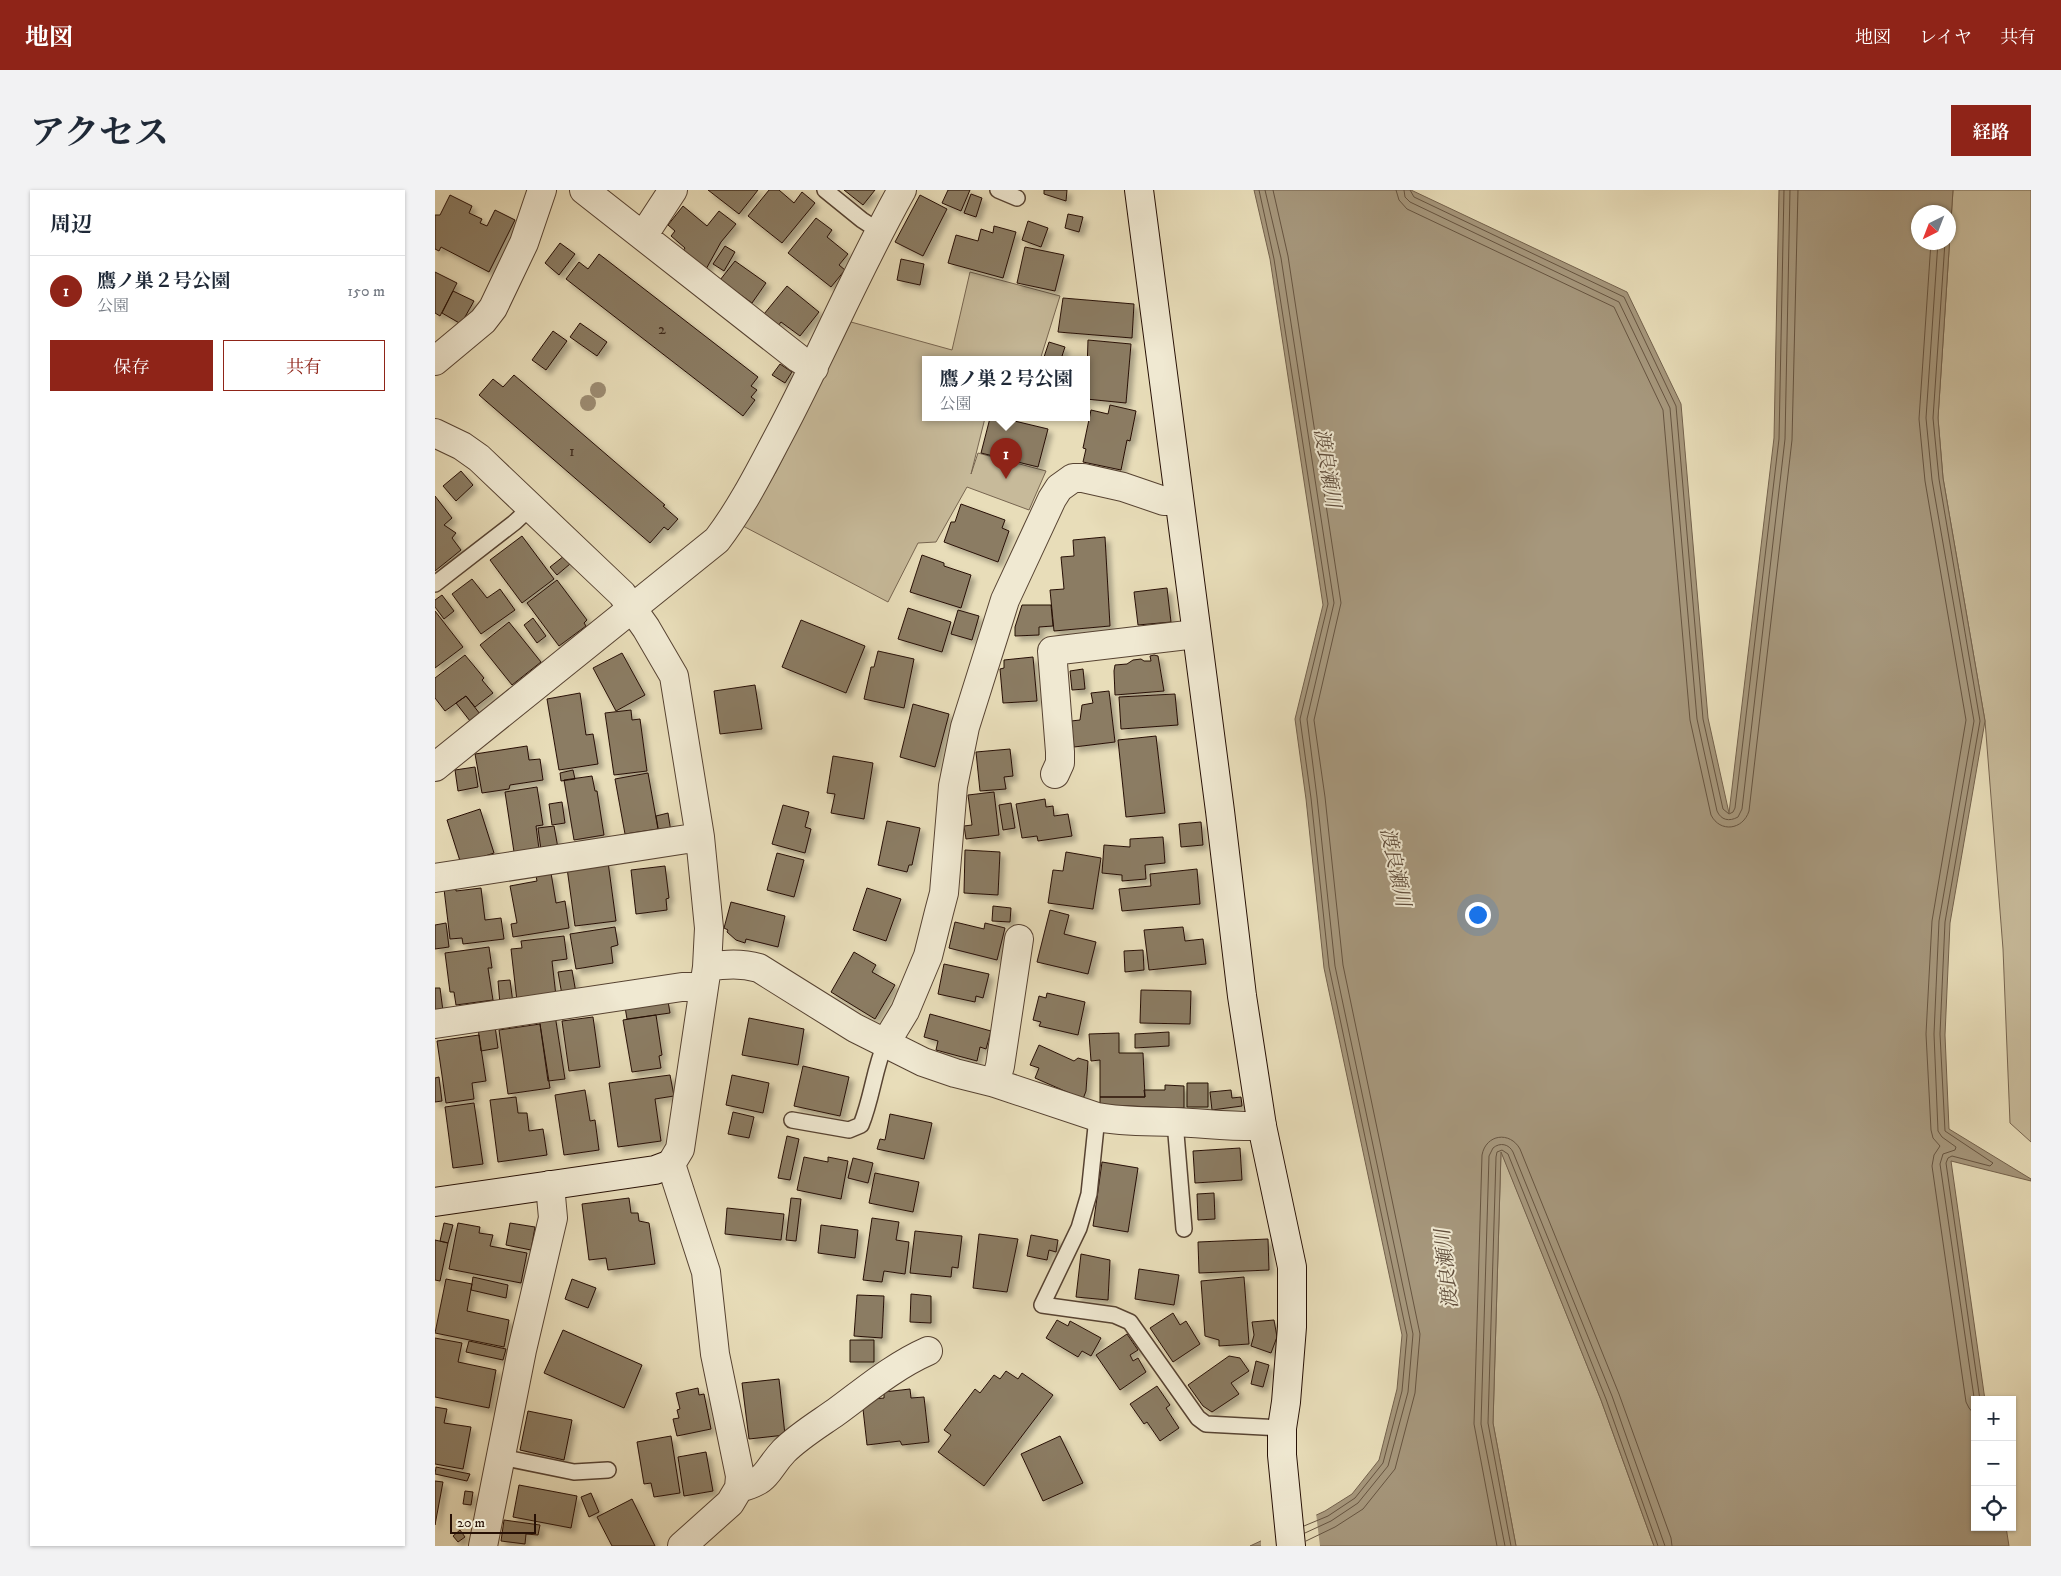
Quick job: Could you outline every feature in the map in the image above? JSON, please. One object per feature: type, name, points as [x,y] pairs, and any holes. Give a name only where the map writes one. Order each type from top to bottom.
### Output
[{"type":"street","points":[[435,361],[483,321],[493,308],[524,243],[543,190]]},
{"type":"street","points":[[584,190],[798,358],[815,368]]},
{"type":"street","points":[[643,236],[673,190]]},
{"type":"street","points":[[435,767],[717,540],[755,481],[815,368],[879,231],[902,190]]},
{"type":"street","points":[[1139,190],[1242,996],[1262,1126],[1292,1267],[1292,1335],[1282,1428],[1282,1455],[1291,1546]]},
{"type":"street","points":[[435,433],[462,446],[479,458],[622,594],[633,607],[674,676],[700,837],[709,928],[705,977],[680,1149],[671,1164],[655,1170],[435,1202]]},
{"type":"street","points":[[885,1044],[905,1011],[928,956],[944,893],[953,786],[965,727],[1005,600],[1052,499],[1059,488],[1073,478],[1083,478],[1123,486],[1164,501],[1179,501]]},
{"type":"street","points":[[1055,774],[1060,763],[1060,752],[1052,651],[1196,634]]},
{"type":"street","points":[[435,878],[700,837]]},
{"type":"street","points":[[995,1083],[1000,1066],[1019,940]]},
{"type":"street","points":[[435,1024],[682,987],[705,977],[727,964],[746,964],[759,968],[855,1028],[923,1062],[955,1073],[995,1083],[1097,1118],[1262,1126]]},
{"type":"street","points":[[671,1164],[705,1272],[715,1354],[740,1476],[739,1488],[727,1507],[682,1546]]},
{"type":"street","points":[[483,1546],[522,1350],[553,1218],[550,1185]]},
{"type":"street","points":[[739,1488],[758,1482],[766,1477],[784,1452],[815,1427],[905,1361],[929,1352]]},
{"type":"lane","points":[[825,190],[862,220],[879,231]]},
{"type":"lane","points":[[998,190],[1017,198]]},
{"type":"lane","points":[[435,584],[515,522],[530,508]]},
{"type":"lane","points":[[792,1120],[849,1130],[861,1125],[867,1111],[877,1062],[885,1044]]},
{"type":"lane","points":[[1097,1118],[1089,1194],[1079,1228],[1042,1305],[1115,1315],[1130,1322],[1198,1418],[1206,1424],[1282,1428]]},
{"type":"lane","points":[[1175,1122],[1184,1229]]},
{"type":"lane","points":[[501,1457],[574,1472],[608,1470]]},
{"type":"shaded area","points":[[1953,190],[2031,190],[2031,1142],[2010,1123],[2003,949],[1985,721],[1943,478],[1938,418],[1949,250],[1956,250],[1956,205],[1952,205]]},
{"type":"shaded area","points":[[970,272],[1060,296],[1041,356],[922,356],[922,421],[984,421],[971,474],[978,453],[1046,471],[1029,510],[967,487],[936,542],[918,543],[888,602],[743,526],[776,472],[851,322],[952,350]]},
{"type":"shaded area","points":[[1501,1151],[1601,1400],[1654,1546],[1516,1546],[1493,1423]]},
{"type":"water","name":"渡良瀬川","points":[[1254,190],[1411,190],[1627,292],[1681,404],[1708,718],[1729,813],[1774,438],[1779,190],[1953,190],[1952,205],[1911,205],[1911,250],[1949,250],[1938,418],[1943,478],[1985,721],[1950,923],[1945,1035],[1949,1129],[2031,1179],[2031,1181],[1951,1161],[1984,1396],[1971,1396],[1971,1531],[2007,1531],[2009,1546],[1654,1546],[1601,1400],[1501,1152],[1493,1423],[1516,1546],[1250,1546],[1325,1511],[1352,1494],[1379,1460],[1397,1389],[1402,1335],[1324,968],[1306,799],[1295,719],[1323,605],[1270,259]]},
{"type":"pier","points":[[1316,1513],[1320,1546],[1261,1546],[1261,1538]]},
{"type":"building","points":[[708,190],[758,190],[739,214]]},
{"type":"building","points":[[769,190],[779,190],[794,203],[802,192],[815,203],[782,243],[748,216]]},
{"type":"building","points":[[844,190],[875,190],[863,205]]},
{"type":"building","points":[[948,190],[970,190],[961,211],[942,203]]},
{"type":"building","points":[[1044,190],[1067,190],[1066,201],[1044,194]]},
{"type":"building","points":[[971,194],[982,198],[976,217],[964,213]]},
{"type":"building","points":[[450,195],[472,206],[469,213],[482,219],[480,223],[487,226],[495,210],[515,220],[489,272],[441,247],[439,251],[435,249],[435,215],[440,215]]},
{"type":"building","points":[[920,195],[947,209],[923,256],[895,242]]},
{"type":"building","points":[[683,206],[707,226],[719,211],[736,224],[721,242],[705,271],[682,252],[685,248],[671,236],[675,231],[668,225]]},
{"type":"building","points":[[1068,214],[1083,217],[1079,232],[1065,228]]},
{"type":"building","points":[[816,218],[832,230],[827,237],[848,254],[839,265],[845,270],[831,287],[788,253]]},
{"type":"building","points":[[1028,221],[1048,228],[1041,247],[1022,240]]},
{"type":"building","points":[[994,226],[1016,232],[1003,278],[948,263],[956,235],[978,241],[981,229],[993,233]]},
{"type":"building","points":[[560,243],[575,254],[559,275],[545,263]]},
{"type":"building","points":[[725,246],[735,252],[724,271],[713,264]]},
{"type":"building","points":[[1025,247],[1064,255],[1055,291],[1017,283]]},
{"type":"building","points":[[599,254],[758,377],[751,386],[757,390],[751,397],[755,400],[743,416],[566,279],[579,262],[588,269]]},
{"type":"building","points":[[901,259],[924,264],[920,285],[897,280]]},
{"type":"building","points":[[735,261],[766,283],[752,303],[720,280]]},
{"type":"building","points":[[435,272],[457,283],[440,316],[435,313]]},
{"type":"building","points":[[787,286],[819,312],[800,336],[781,322],[778,326],[764,314]]},
{"type":"building","points":[[453,291],[474,301],[461,324],[442,313]]},
{"type":"building","points":[[1063,298],[1134,304],[1132,338],[1058,332]]},
{"type":"building","points":[[580,323],[607,342],[597,356],[570,337]]},
{"type":"building","points":[[553,331],[567,341],[546,370],[532,360]]},
{"type":"building","points":[[1088,340],[1131,344],[1126,403],[1090,399],[1090,356],[1087,356]]},
{"type":"building","points":[[1049,342],[1065,347],[1062,356],[1044,356]]},
{"type":"building","points":[[780,364],[792,372],[785,383],[772,375]]},
{"type":"building","points":[[514,375],[665,505],[663,506],[678,519],[668,530],[664,527],[650,543],[479,395],[493,379],[503,387]]},
{"type":"building","points":[[1110,405],[1136,411],[1130,441],[1127,440],[1121,470],[1083,462],[1086,449],[1083,448],[1091,410],[1108,414]]},
{"type":"building","points":[[989,421],[1015,421],[1048,429],[1038,467],[981,453]]},
{"type":"building","points":[[461,471],[473,485],[456,501],[443,486]]},
{"type":"building","points":[[435,496],[452,518],[444,525],[456,533],[452,538],[461,550],[435,571]]},
{"type":"building","points":[[961,504],[1005,520],[1002,528],[1009,531],[998,562],[944,542],[951,522],[955,522]]},
{"type":"building","points":[[522,536],[554,579],[522,603],[490,560]]},
{"type":"building","points":[[1105,537],[1110,626],[1054,631],[1050,590],[1064,589],[1061,557],[1074,556],[1073,540]]},
{"type":"building","points":[[922,555],[944,563],[944,566],[971,575],[961,608],[910,592]]},
{"type":"building","points":[[564,556],[570,564],[557,575],[550,567]]},
{"type":"building","points":[[472,579],[487,598],[500,589],[515,610],[481,634],[452,594]]},
{"type":"building","points":[[557,580],[587,620],[584,623],[586,626],[559,646],[527,603]]},
{"type":"building","points":[[1167,588],[1171,622],[1138,625],[1134,592]]},
{"type":"building","points":[[442,595],[454,611],[444,619],[435,607],[435,600]]},
{"type":"building","points":[[1022,605],[1051,605],[1053,626],[1039,627],[1039,635],[1015,636],[1015,627]]},
{"type":"building","points":[[908,608],[951,622],[942,652],[898,639]]},
{"type":"building","points":[[958,610],[979,616],[972,640],[951,634]]},
{"type":"building","points":[[435,611],[463,647],[435,668]]},
{"type":"building","points":[[533,618],[546,636],[537,643],[524,625]]},
{"type":"building","points":[[801,620],[865,646],[846,693],[782,667]]},
{"type":"building","points":[[509,622],[541,662],[512,685],[480,645]]},
{"type":"building","points":[[878,651],[914,659],[904,708],[864,699],[871,667],[874,667]]},
{"type":"building","points":[[622,653],[645,695],[616,711],[593,668]]},
{"type":"building","points":[[465,655],[484,678],[482,680],[493,693],[475,707],[466,696],[445,711],[435,698],[435,678]]},
{"type":"building","points":[[1150,656],[1158,656],[1164,691],[1115,695],[1115,665],[1127,664],[1133,660],[1141,659],[1151,661]]},
{"type":"building","points":[[1033,657],[1037,701],[1003,703],[1000,669],[1004,668],[1004,660]]},
{"type":"building","points":[[1083,669],[1085,689],[1072,690],[1070,671]]},
{"type":"building","points":[[755,685],[762,729],[720,734],[714,691]]},
{"type":"building","points":[[1109,691],[1115,742],[1074,747],[1071,721],[1080,720],[1082,705],[1093,703],[1091,693]]},
{"type":"building","points":[[580,693],[586,735],[593,734],[598,764],[559,770],[547,699]]},
{"type":"building","points":[[1175,694],[1178,725],[1121,729],[1119,697]]},
{"type":"building","points":[[466,696],[480,714],[470,721],[456,703]]},
{"type":"building","points":[[913,704],[949,714],[935,767],[900,757]]},
{"type":"building","points":[[631,710],[632,720],[640,719],[647,771],[614,775],[605,713]]},
{"type":"building","points":[[1156,736],[1165,813],[1126,817],[1118,740]]},
{"type":"building","points":[[527,746],[529,760],[540,759],[543,780],[510,785],[509,789],[482,793],[475,754]]},
{"type":"building","points":[[1010,749],[1013,776],[1004,777],[1006,789],[980,791],[976,752]]},
{"type":"building","points":[[833,756],[873,763],[864,819],[831,813],[835,794],[827,793]]},
{"type":"building","points":[[475,767],[478,787],[458,791],[455,770]]},
{"type":"building","points":[[573,770],[575,779],[561,781],[560,773]]},
{"type":"building","points":[[648,773],[658,829],[625,834],[615,779]]},
{"type":"building","points":[[592,776],[595,791],[597,791],[604,835],[574,840],[564,780]]},
{"type":"building","points":[[537,787],[543,825],[536,826],[539,849],[514,852],[505,792]]},
{"type":"building","points":[[994,792],[999,835],[966,839],[964,826],[972,825],[968,795]]},
{"type":"building","points":[[1045,799],[1046,807],[1053,806],[1054,816],[1068,814],[1072,836],[1038,841],[1037,836],[1022,838],[1016,804]]},
{"type":"building","points":[[562,802],[565,823],[552,825],[549,804]]},
{"type":"building","points":[[1011,803],[1015,828],[1003,830],[999,805]]},
{"type":"building","points":[[783,805],[809,812],[805,827],[811,829],[805,853],[772,844]]},
{"type":"building","points":[[480,809],[494,853],[461,864],[447,820]]},
{"type":"building","points":[[668,813],[671,832],[659,834],[656,816]]},
{"type":"building","points":[[887,821],[920,828],[912,865],[909,865],[907,872],[878,865]]},
{"type":"building","points":[[1201,822],[1203,845],[1181,847],[1179,824]]},
{"type":"building","points":[[554,826],[558,848],[541,850],[538,828]]},
{"type":"building","points":[[1163,837],[1165,863],[1145,865],[1146,879],[1122,881],[1122,875],[1102,873],[1104,845],[1130,847],[1130,839]]},
{"type":"building","points":[[965,850],[1000,852],[998,895],[964,893]]},
{"type":"building","points":[[1066,852],[1101,858],[1093,909],[1048,903],[1053,870],[1063,871]]},
{"type":"building","points":[[777,853],[804,860],[794,897],[767,890]]},
{"type":"building","points":[[608,862],[616,921],[575,926],[567,868]]},
{"type":"building","points":[[665,866],[669,898],[666,899],[667,910],[636,914],[631,870]]},
{"type":"building","points":[[1197,869],[1200,904],[1122,911],[1119,889],[1151,886],[1150,874]]},
{"type":"building","points":[[551,873],[556,903],[565,901],[569,928],[513,937],[511,924],[517,923],[510,886],[537,881],[536,876]]},
{"type":"building","points":[[456,887],[456,891],[481,888],[485,920],[501,918],[504,939],[463,944],[462,938],[450,939],[444,889]]},
{"type":"building","points":[[867,888],[901,899],[886,941],[853,930]]},
{"type":"building","points":[[731,902],[785,916],[778,947],[746,939],[745,943],[736,940],[727,932],[728,930],[724,928]]},
{"type":"building","points":[[993,906],[1011,908],[1010,922],[992,921]]},
{"type":"building","points":[[1050,910],[1069,915],[1064,934],[1096,942],[1088,974],[1037,962]]},
{"type":"building","points":[[955,922],[984,929],[985,923],[1005,928],[997,960],[949,948]]},
{"type":"building","points":[[446,923],[449,947],[435,949],[435,925]]},
{"type":"building","points":[[615,927],[618,945],[611,947],[613,963],[576,969],[570,934]]},
{"type":"building","points":[[1183,927],[1185,941],[1203,939],[1206,964],[1149,970],[1144,930]]},
{"type":"building","points":[[564,936],[567,959],[552,961],[556,996],[517,1001],[511,949],[522,948],[521,941]]},
{"type":"building","points":[[489,947],[492,968],[488,968],[493,1000],[456,1005],[454,992],[450,992],[445,953]]},
{"type":"building","points":[[1143,950],[1144,970],[1125,972],[1124,951]]},
{"type":"building","points":[[854,952],[876,965],[872,972],[895,985],[875,1019],[831,992]]},
{"type":"building","points":[[944,964],[989,974],[983,998],[976,996],[975,1002],[938,994]]},
{"type":"building","points":[[572,970],[576,993],[562,995],[558,972]]},
{"type":"building","points":[[510,980],[513,1003],[500,1004],[498,981]]},
{"type":"building","points":[[435,988],[440,988],[443,1011],[435,1013]]},
{"type":"building","points":[[1141,990],[1191,991],[1190,1024],[1140,1023]]},
{"type":"building","points":[[1047,993],[1085,1002],[1078,1035],[1039,1026],[1041,1022],[1033,1020],[1039,996],[1046,998]]},
{"type":"building","points":[[668,1001],[670,1013],[627,1019],[625,1007]]},
{"type":"building","points":[[930,1014],[991,1031],[986,1049],[980,1047],[977,1061],[936,1050],[938,1041],[924,1037]]},
{"type":"building","points":[[555,1015],[565,1079],[548,1081],[539,1017]]},
{"type":"building","points":[[656,1015],[662,1055],[659,1056],[661,1068],[632,1072],[623,1020]]},
{"type":"building","points":[[593,1017],[600,1067],[569,1071],[562,1021]]},
{"type":"building","points":[[749,1018],[804,1029],[798,1065],[742,1055]]},
{"type":"building","points":[[540,1024],[550,1088],[508,1094],[499,1030]]},
{"type":"building","points":[[495,1026],[498,1048],[481,1051],[478,1028]]},
{"type":"building","points":[[1169,1032],[1169,1046],[1135,1048],[1135,1034]]},
{"type":"building","points":[[1119,1033],[1119,1053],[1143,1053],[1145,1097],[1100,1097],[1100,1060],[1091,1061],[1089,1034]]},
{"type":"building","points":[[479,1035],[486,1081],[472,1083],[474,1099],[446,1103],[437,1041]]},
{"type":"building","points":[[1039,1045],[1074,1061],[1078,1058],[1088,1061],[1086,1091],[1083,1099],[1035,1078],[1039,1068],[1030,1065]]},
{"type":"building","points":[[803,1066],[849,1077],[840,1116],[794,1106]]},
{"type":"building","points":[[670,1075],[674,1096],[655,1099],[661,1141],[618,1147],[609,1083]]},
{"type":"building","points":[[732,1075],[769,1083],[763,1113],[726,1105]]},
{"type":"building","points":[[439,1077],[442,1101],[435,1102],[435,1078]]},
{"type":"building","points":[[1187,1083],[1208,1083],[1208,1107],[1187,1107]]},
{"type":"building","points":[[1165,1085],[1184,1086],[1184,1108],[1100,1105],[1100,1097],[1145,1097],[1144,1090],[1165,1090]]},
{"type":"building","points":[[585,1090],[590,1121],[595,1120],[599,1150],[564,1155],[555,1095]]},
{"type":"building","points":[[1231,1090],[1232,1098],[1241,1097],[1242,1106],[1212,1110],[1210,1092]]},
{"type":"building","points":[[516,1097],[518,1113],[527,1113],[529,1131],[543,1129],[547,1155],[498,1162],[490,1100]]},
{"type":"building","points":[[474,1103],[483,1164],[453,1168],[445,1107]]},
{"type":"building","points":[[733,1112],[754,1117],[749,1138],[728,1134]]},
{"type":"building","points":[[890,1114],[932,1123],[924,1159],[877,1149],[880,1139],[885,1140]]},
{"type":"building","points":[[787,1136],[799,1139],[790,1180],[778,1178]]},
{"type":"building","points":[[1240,1148],[1242,1180],[1195,1183],[1193,1151]]},
{"type":"building","points":[[804,1157],[828,1162],[828,1157],[848,1161],[841,1199],[797,1190]]},
{"type":"building","points":[[853,1158],[873,1163],[868,1183],[848,1178]]},
{"type":"building","points":[[1102,1162],[1138,1168],[1128,1232],[1093,1226]]},
{"type":"building","points":[[875,1173],[919,1182],[913,1212],[869,1203]]},
{"type":"building","points":[[1214,1193],[1215,1219],[1198,1220],[1197,1194]]},
{"type":"building","points":[[629,1198],[631,1213],[638,1213],[639,1221],[649,1223],[655,1264],[608,1270],[606,1258],[589,1260],[582,1204]]},
{"type":"building","points":[[791,1198],[801,1199],[796,1241],[786,1240]]},
{"type":"building","points":[[727,1208],[784,1214],[781,1240],[725,1234]]},
{"type":"building","points":[[872,1218],[899,1222],[896,1240],[909,1242],[905,1274],[884,1271],[882,1282],[863,1280]]},
{"type":"building","points":[[444,1223],[453,1225],[448,1243],[440,1241]]},
{"type":"building","points":[[458,1223],[480,1227],[479,1233],[493,1235],[490,1246],[527,1253],[521,1283],[449,1269]]},
{"type":"building","points":[[510,1223],[535,1227],[531,1250],[506,1245]]},
{"type":"building","points":[[821,1225],[858,1230],[855,1258],[818,1253]]},
{"type":"building","points":[[915,1231],[962,1236],[958,1268],[952,1267],[951,1277],[910,1273]]},
{"type":"building","points":[[979,1234],[1018,1239],[1007,1292],[973,1288]]},
{"type":"building","points":[[1031,1235],[1058,1240],[1056,1252],[1049,1250],[1047,1260],[1027,1256]]},
{"type":"building","points":[[1268,1239],[1269,1270],[1199,1273],[1198,1242]]},
{"type":"building","points":[[435,1240],[448,1243],[440,1281],[435,1280]]},
{"type":"building","points":[[1081,1254],[1110,1260],[1108,1300],[1076,1297]]},
{"type":"building","points":[[1139,1269],[1179,1275],[1174,1305],[1135,1299]]},
{"type":"building","points":[[473,1277],[508,1285],[506,1298],[471,1290]]},
{"type":"building","points":[[1244,1277],[1249,1344],[1219,1346],[1219,1340],[1205,1336],[1201,1281]]},
{"type":"building","points":[[446,1279],[472,1284],[467,1311],[509,1320],[504,1347],[435,1333]]},
{"type":"building","points":[[572,1279],[596,1288],[588,1308],[565,1299]]},
{"type":"building","points":[[911,1294],[931,1296],[931,1323],[910,1322]]},
{"type":"building","points":[[857,1295],[884,1296],[882,1338],[854,1336]]},
{"type":"building","points":[[1173,1313],[1180,1325],[1186,1321],[1200,1344],[1173,1362],[1150,1328]]},
{"type":"building","points":[[1057,1320],[1068,1326],[1070,1321],[1101,1338],[1091,1356],[1082,1351],[1078,1357],[1046,1338]]},
{"type":"building","points":[[1274,1320],[1277,1337],[1271,1353],[1251,1346],[1254,1335],[1252,1322]]},
{"type":"building","points":[[563,1330],[642,1365],[624,1408],[544,1373]]},
{"type":"building","points":[[1127,1334],[1138,1350],[1130,1355],[1133,1361],[1138,1358],[1146,1372],[1120,1390],[1096,1355]]},
{"type":"building","points":[[435,1338],[462,1343],[458,1362],[496,1370],[489,1408],[435,1397]]},
{"type":"building","points":[[850,1340],[874,1340],[874,1362],[850,1362]]},
{"type":"building","points":[[469,1341],[506,1349],[503,1360],[466,1352]]},
{"type":"building","points":[[1229,1356],[1240,1358],[1249,1371],[1231,1383],[1239,1394],[1212,1412],[1203,1406],[1188,1385]]},
{"type":"building","points":[[1256,1361],[1269,1365],[1263,1387],[1251,1384]]},
{"type":"building","points":[[1006,1371],[1018,1379],[1022,1373],[1053,1395],[984,1486],[938,1452],[951,1435],[944,1430],[975,1389],[980,1393],[994,1375],[1000,1379]]},
{"type":"building","points":[[779,1379],[785,1435],[749,1439],[742,1383]]},
{"type":"building","points":[[1157,1386],[1170,1405],[1166,1408],[1179,1428],[1160,1441],[1147,1422],[1144,1424],[1130,1404]]},
{"type":"building","points":[[698,1388],[699,1395],[704,1394],[711,1429],[677,1436],[673,1419],[679,1418],[677,1410],[680,1409],[676,1393]]},
{"type":"building","points":[[910,1389],[911,1398],[924,1397],[929,1442],[902,1445],[900,1441],[867,1445],[862,1400],[884,1398],[884,1392]]},
{"type":"building","points":[[435,1407],[447,1409],[444,1423],[471,1427],[463,1469],[435,1464]]},
{"type":"building","points":[[528,1411],[572,1420],[564,1460],[520,1450]]},
{"type":"building","points":[[671,1436],[680,1493],[654,1497],[651,1483],[644,1484],[637,1442]]},
{"type":"building","points":[[1060,1436],[1083,1483],[1043,1501],[1021,1454]]},
{"type":"building","points":[[706,1452],[713,1491],[684,1496],[678,1457]]},
{"type":"building","points":[[436,1467],[470,1474],[467,1481],[435,1474]]},
{"type":"building","points":[[435,1481],[443,1482],[435,1525]]},
{"type":"building","points":[[519,1485],[577,1496],[571,1528],[513,1517]]},
{"type":"building","points":[[465,1491],[473,1492],[471,1505],[463,1504]]},
{"type":"building","points":[[591,1493],[599,1512],[589,1517],[581,1497]]},
{"type":"building","points":[[632,1499],[655,1546],[612,1546],[597,1517]]},
{"type":"building","points":[[504,1520],[540,1525],[538,1535],[526,1534],[525,1544],[501,1541]]},
{"type":"building","points":[[460,1530],[465,1537],[458,1542],[453,1536]]},
{"type":"place","name":"鷹ノ巣２号公園","points":[[1006,479]]}]
